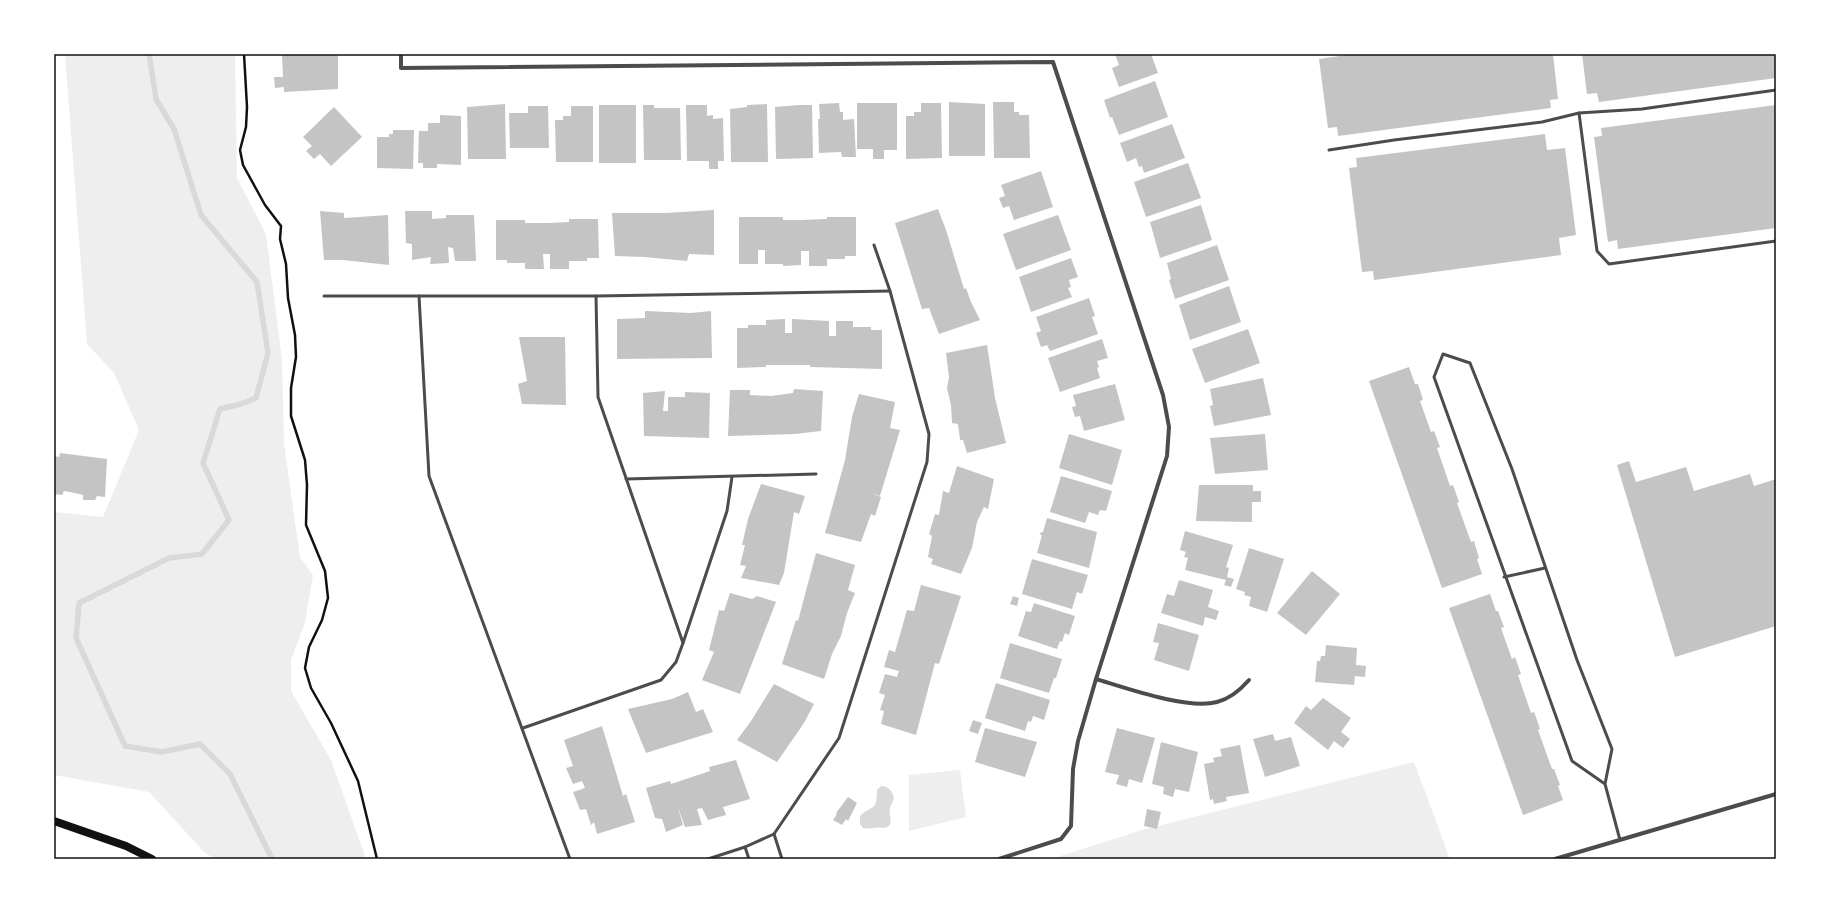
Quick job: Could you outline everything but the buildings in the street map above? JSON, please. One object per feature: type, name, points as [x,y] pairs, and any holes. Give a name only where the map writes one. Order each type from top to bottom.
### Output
[{"type":"main road","points":[[54,821],[126,846],[152,859]]},
{"type":"street","points":[[401,54],[401,68],[1053,62],[1163,395],[1169,427],[1167,456],[1096,679],[1078,741],[1073,769],[1071,826],[1061,839],[1000,859]]},
{"type":"street","points":[[1096,679],[1159,697],[1194,703],[1217,702],[1239,691],[1249,680]]},
{"type":"street","points":[[1555,859],[1776,795]]},
{"type":"lane","points":[[1329,150],[1402,139],[1542,122],[1579,113],[1642,109],[1776,90]]},
{"type":"lane","points":[[1579,113],[1597,252],[1609,264],[1776,241]]},
{"type":"lane","points":[[708,859],[746,847],[774,834],[839,738],[927,462],[929,434],[890,291],[874,246]]},
{"type":"lane","points":[[324,296],[596,296],[890,291]]},
{"type":"lane","points":[[419,296],[429,476],[570,859]]},
{"type":"lane","points":[[596,296],[598,397],[683,643]]},
{"type":"lane","points":[[1605,784],[1572,761],[1504,577],[1434,377],[1443,354],[1470,363],[1512,469],[1577,660],[1612,749],[1605,784],[1620,840]]},
{"type":"lane","points":[[626,479],[816,474]]},
{"type":"lane","points":[[522,728],[661,680],[676,662],[683,643],[727,511],[732,477]]},
{"type":"lane","points":[[1504,577],[1545,568]]},
{"type":"lane","points":[[774,834],[782,859]]},
{"type":"lane","points":[[746,847],[749,859]]},
{"type":"path","points":[[244,54],[247,107],[246,127],[240,150],[243,165],[265,205],[281,226],[280,239],[286,264],[288,298],[295,335],[296,357],[291,388],[291,416],[305,460],[307,485],[306,525],[325,571],[328,598],[322,620],[309,647],[305,668],[311,688],[331,723],[358,782],[377,859]]},
{"type":"shaded area","points":[[65,54],[235,54],[237,178],[266,234],[282,360],[284,444],[300,557],[313,575],[305,623],[291,660],[291,691],[331,760],[366,859],[215,859],[204,852],[149,792],[54,775],[54,512],[103,517],[139,430],[114,373],[87,344]]},
{"type":"shaded area","points":[[1414,762],[1450,859],[1051,859],[1142,830]]},
{"type":"shaded area","points":[[960,770],[966,817],[909,831],[909,775]]},
{"type":"shaded area","points":[[881,786],[890,789],[894,798],[890,808],[891,823],[888,827],[884,828],[863,828],[860,824],[860,816],[875,805],[877,790]]},
{"type":"waterway","points":[[149,54],[156,99],[174,129],[201,215],[257,282],[268,353],[256,398],[241,404],[220,409],[203,463],[229,520],[202,554],[169,558],[79,603],[76,638],[125,746],[162,752],[200,744],[230,774],[272,859]]}]
